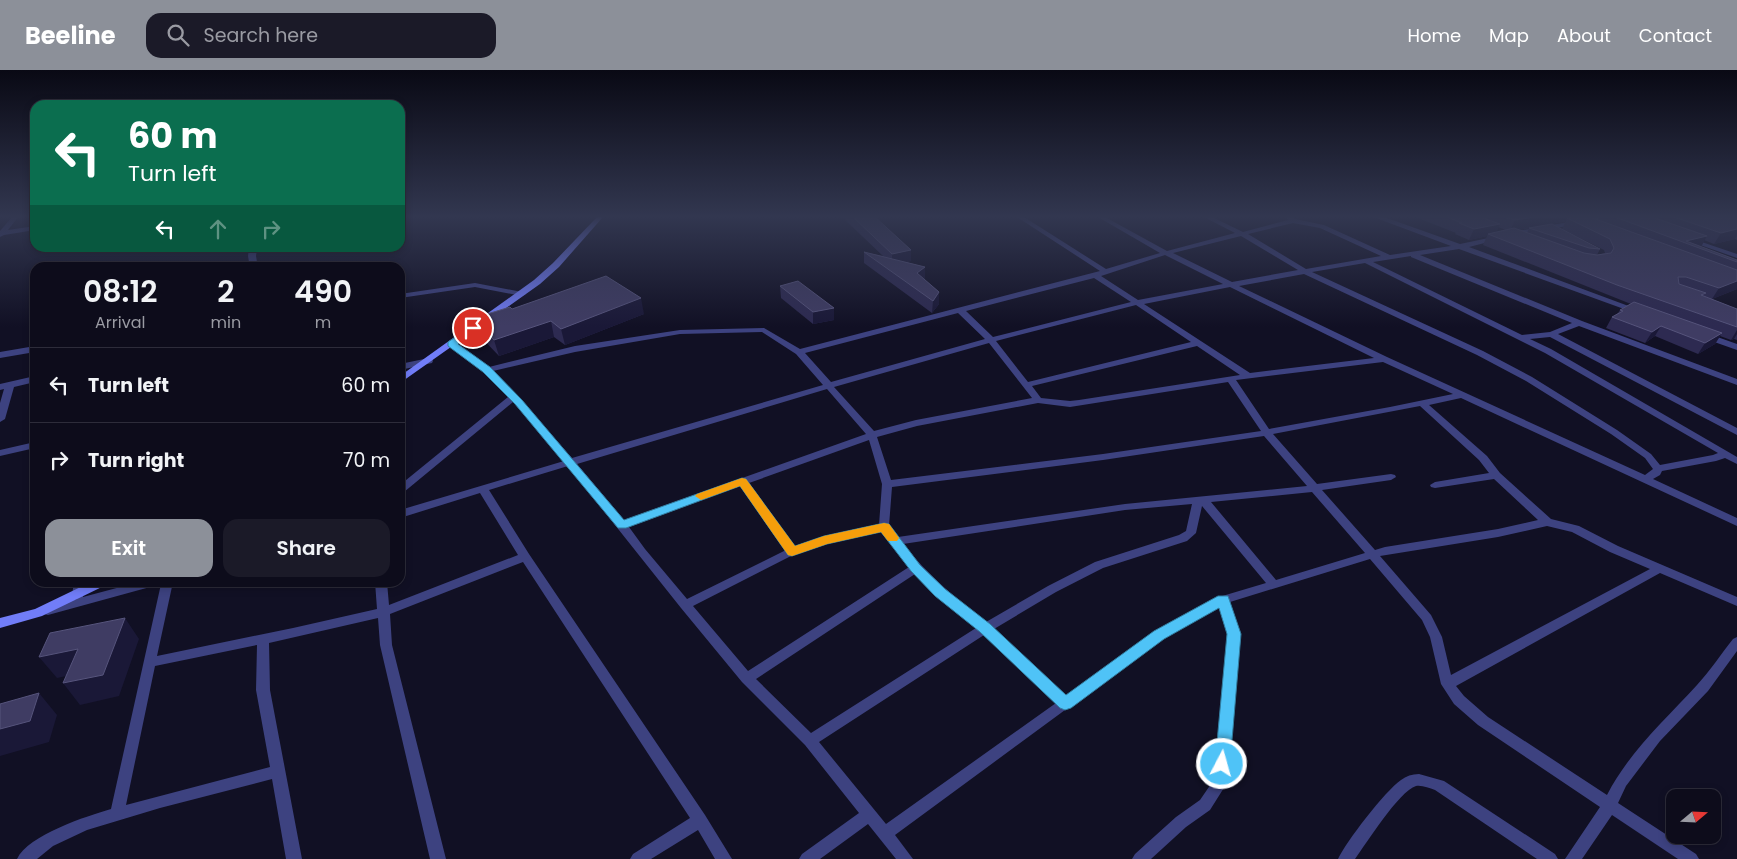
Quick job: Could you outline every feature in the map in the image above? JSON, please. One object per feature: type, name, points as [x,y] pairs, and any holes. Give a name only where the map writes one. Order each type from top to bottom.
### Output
[{"type":"main road","points":[[405,377],[430,361],[522,294],[566,254]]},
{"type":"main road","points":[[0,623],[38,613],[93,587]]},
{"type":"street","points":[[1078,254],[1106,272]]},
{"type":"street","points":[[798,352],[1095,275],[1163,254]]},
{"type":"street","points":[[1168,254],[1384,359],[1737,522]]},
{"type":"street","points":[[1275,254],[1306,272],[1480,353],[1530,379],[1614,432],[1648,456],[1658,469]]},
{"type":"street","points":[[1381,254],[1390,258]]},
{"type":"street","points":[[405,512],[829,386],[992,340],[1136,303],[1413,254],[1579,323],[1737,382]]},
{"type":"street","points":[[1478,254],[1644,314]]},
{"type":"street","points":[[1366,261],[1521,337],[1715,446],[1724,454],[1737,461]]},
{"type":"street","points":[[1095,275],[1248,376]]},
{"type":"street","points":[[405,295],[475,285],[522,294]]},
{"type":"street","points":[[960,310],[992,340],[1038,400]]},
{"type":"street","points":[[1521,337],[1551,334],[1579,323]]},
{"type":"street","points":[[486,370],[575,349],[680,332],[764,330],[798,352],[872,435],[887,484],[884,527],[916,568],[940,592],[985,628],[1065,704]]},
{"type":"street","points":[[1551,334],[1737,432]]},
{"type":"street","points":[[1700,334],[1737,347]]},
{"type":"street","points":[[452,344],[486,370],[572,463],[685,605],[747,678],[810,741],[886,833],[905,859]]},
{"type":"street","points":[[1027,385],[1198,344]]},
{"type":"street","points":[[0,355],[30,350]]},
{"type":"street","points":[[622,525],[872,435],[916,423],[1038,400],[1070,404],[1079,403],[1248,376],[1384,359]]},
{"type":"street","points":[[405,366],[430,361]]},
{"type":"street","points":[[1231,379],[1267,433],[1427,618],[1436,637],[1447,684],[1459,700],[1483,721],[1691,859]]},
{"type":"street","points":[[0,387],[30,381]]},
{"type":"street","points":[[0,418],[10,384]]},
{"type":"street","points":[[887,484],[1267,433],[1462,395]]},
{"type":"street","points":[[405,486],[513,397]]},
{"type":"street","points":[[1422,404],[1484,458],[1496,475],[1547,522]]},
{"type":"street","points":[[0,453],[30,446]]},
{"type":"street","points":[[1645,480],[1656,473],[1658,469],[1716,458],[1724,454]]},
{"type":"street","points":[[1435,485],[1496,475]]},
{"type":"street","points":[[895,541],[1125,507],[1391,478]]},
{"type":"street","points":[[742,481],[792,552]]},
{"type":"street","points":[[483,489],[724,859]]},
{"type":"street","points":[[1200,500],[1273,584]]},
{"type":"street","points":[[810,741],[985,628],[1099,564],[1182,538],[1191,533],[1200,500]]},
{"type":"street","points":[[886,833],[1159,635],[1223,600],[1373,555],[1547,522],[1575,529],[1614,549],[1737,602]]},
{"type":"street","points":[[685,605],[792,552],[824,541],[884,527]]},
{"type":"street","points":[[150,662],[383,612],[525,556]]},
{"type":"street","points":[[747,678],[916,568]]},
{"type":"street","points":[[1447,684],[1659,569]]},
{"type":"street","points":[[78,595],[79,587]]},
{"type":"street","points":[[38,613],[137,587]]},
{"type":"street","points":[[117,814],[166,587]]},
{"type":"street","points":[[381,587],[386,645],[438,859]]},
{"type":"street","points":[[1140,859],[1181,822],[1205,805],[1220,783],[1234,634],[1223,600]]},
{"type":"street","points":[[263,638],[264,690],[294,859]]},
{"type":"street","points":[[1573,859],[1610,805],[1621,782],[1655,737],[1703,687],[1737,642]]},
{"type":"street","points":[[25,859],[48,841],[84,824],[278,771]]},
{"type":"street","points":[[1346,859],[1395,794],[1410,781],[1419,780],[1439,785],[1550,859]]},
{"type":"street","points":[[807,859],[870,815]]},
{"type":"street","points":[[638,859],[700,820]]},
{"type":"building","points":[[867,254],[925,267],[917,273],[939,292],[933,301]]},
{"type":"building","points":[[1538,254],[1692,254],[1737,270],[1737,281],[1719,288],[1686,277],[1678,277],[1679,284],[1706,293],[1701,295],[1737,309],[1737,327],[1617,285]]},
{"type":"building","points":[[1715,254],[1720,254],[1737,260],[1737,262]]},
{"type":"building","points":[[606,276],[641,298],[561,329],[551,321],[494,340],[474,318],[510,307],[512,309]]},
{"type":"building","points":[[798,281],[834,308],[813,312],[780,286]]},
{"type":"building","points":[[1634,302],[1722,333],[1705,343],[1661,326],[1652,332],[1612,317]]},
{"type":"building","points":[[125,618],[103,675],[63,683],[78,649],[39,657],[50,633]]},
{"type":"building","points":[[39,693],[30,721],[0,729],[0,704]]},
{"type":"slow traffic","points":[[701,496],[742,481],[792,552],[824,541],[884,527],[893,538]]},
{"type":"route","points":[[473,328],[452,344],[486,370],[518,402],[539,428],[572,463],[622,525],[742,481],[792,552],[824,541],[884,527],[916,568],[940,592],[985,628],[1065,704],[1159,635],[1223,600],[1234,634],[1222,764]]}]
